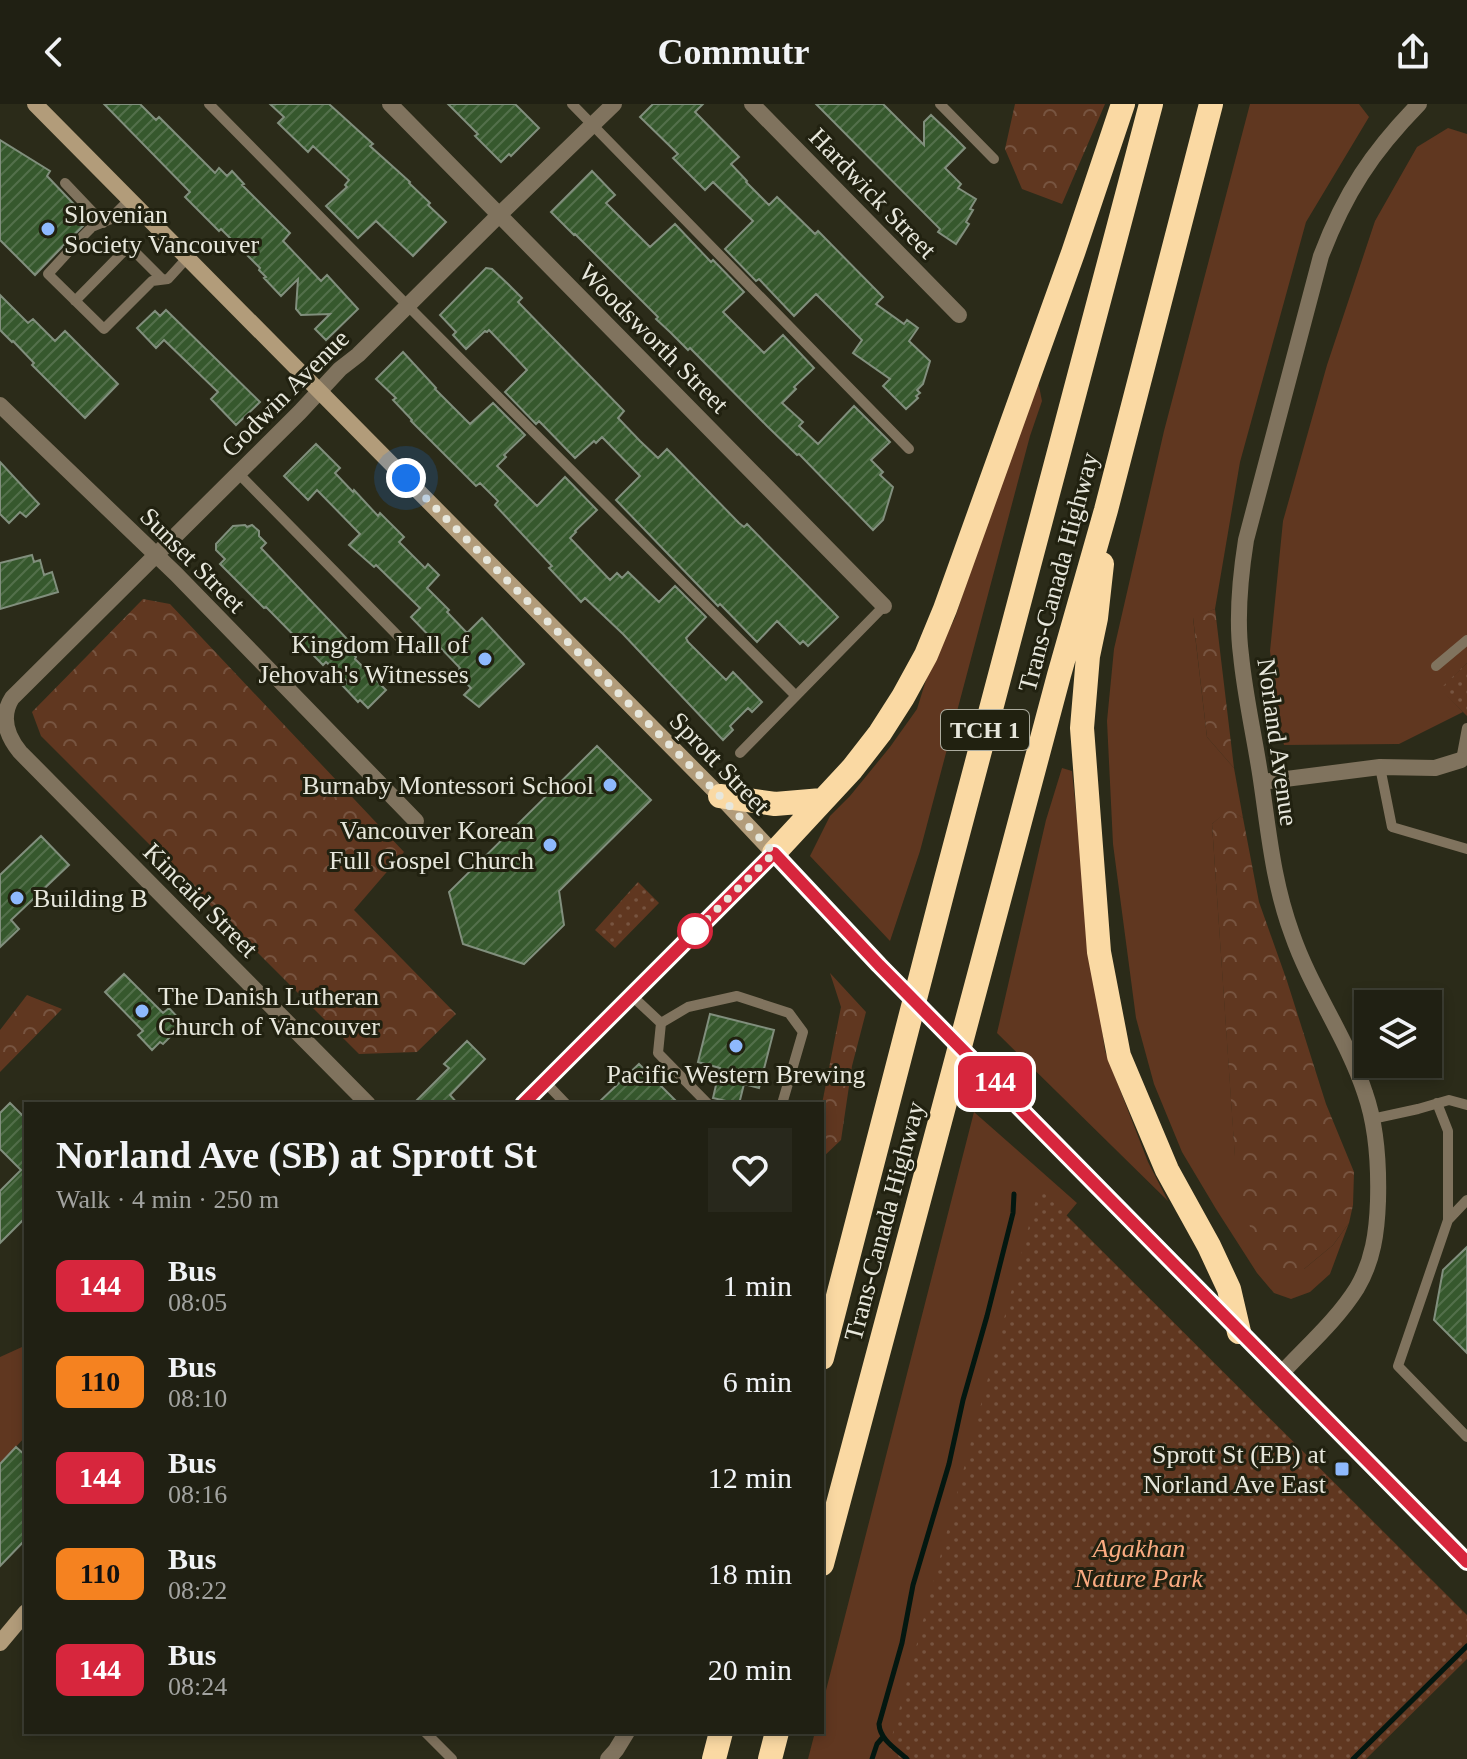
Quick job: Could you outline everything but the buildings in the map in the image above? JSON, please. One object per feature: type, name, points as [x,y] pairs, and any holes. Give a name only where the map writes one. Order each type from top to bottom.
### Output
[{"type":"highway","points":[[774,853],[852,769],[880,733],[926,655],[1068,268],[1123,104]]},
{"type":"highway","name":"Trans-Canada Highway","points":[[824,1350],[1151,104]]},
{"type":"highway","name":"Trans-Canada Highway","points":[[824,1556],[1050,705],[1106,510],[1211,104]]},
{"type":"highway","points":[[1106,510],[1101,580],[1088,656],[1082,728],[1099,952],[1119,1056],[1167,1170],[1229,1289],[1239,1332]]},
{"type":"highway","points":[[720,796],[775,804],[822,800]]},
{"type":"highway","points":[[714,1759],[720,1734]]},
{"type":"highway","points":[[770,1759],[776,1734]]},
{"type":"main road","name":"Sprott Street","points":[[35,104],[720,796],[879,965],[1467,1562]]},
{"type":"main road","points":[[525,1102],[774,853]]},
{"type":"main road","points":[[0,1643],[24,1614]]},
{"type":"street","name":"Woodsworth Street","points":[[390,104],[884,606]]},
{"type":"street","name":"Godwin Avenue","points":[[6,725],[6,711],[12,698],[340,369],[358,355],[614,104]]},
{"type":"street","name":"Hardwick Street","points":[[752,104],[959,315]]},
{"type":"street","name":"Norland Avenue","points":[[1281,1374],[1349,1300],[1358,1286],[1376,1234],[1376,1150],[1372,1119],[1356,1069],[1292,937],[1280,899],[1271,859],[1262,782],[1240,654],[1240,589],[1246,540],[1321,256],[1357,178],[1387,138],[1419,104]]},
{"type":"street","name":"Sunset Street","points":[[0,405],[156,555],[416,821]]},
{"type":"street","name":"Kincaid Street","points":[[6,725],[20,752],[366,1102]]},
{"type":"street","points":[[1262,782],[1380,767],[1435,768],[1461,760]]},
{"type":"street","points":[[608,1759],[626,1734]]},
{"type":"lane","points":[[209,104],[796,696]]},
{"type":"lane","points":[[572,104],[909,449]]},
{"type":"lane","points":[[940,104],[994,159]]},
{"type":"lane","points":[[65,183],[103,223]]},
{"type":"lane","points":[[82,237],[92,227],[109,220],[130,199]]},
{"type":"lane","points":[[75,301],[129,246],[162,279]]},
{"type":"lane","points":[[70,250],[48,274],[104,329],[152,281],[168,279],[188,257]]},
{"type":"lane","points":[[238,473],[399,637]]},
{"type":"lane","points":[[740,753],[884,606]]},
{"type":"lane","points":[[1436,666],[1467,640]]},
{"type":"lane","points":[[1461,760],[1467,728]]},
{"type":"lane","points":[[1380,767],[1392,827],[1467,849]]},
{"type":"lane","points":[[631,995],[661,1023]]},
{"type":"lane","points":[[661,1023],[688,1007],[737,996],[789,1013],[803,1032],[783,1102]]},
{"type":"lane","points":[[661,1023],[658,1053],[706,1102]]},
{"type":"lane","points":[[545,1082],[564,1102]]},
{"type":"lane","points":[[1372,1119],[1449,1100],[1467,1105]]},
{"type":"lane","points":[[1437,1103],[1448,1131],[1448,1220],[1398,1366],[1467,1437]]},
{"type":"lane","points":[[1448,1220],[1467,1200]]},
{"type":"lane","points":[[427,1734],[452,1759]]},
{"type":"green space","points":[[1015,104],[1105,104],[1062,204],[1022,189],[1005,149]]},
{"type":"green space","points":[[1250,104],[1359,104],[1369,117],[1306,222],[1240,462],[1215,609],[1193,618],[1207,737],[1234,768],[1243,818],[1229,810],[1212,824],[1235,1156],[1304,1269],[1333,1245],[1349,1223],[1330,1274],[1310,1292],[1291,1299],[1274,1293],[1257,1273],[1216,1209],[1182,1152],[1154,1084],[1136,1018],[1113,844],[1107,721],[1114,649],[1164,431]]},
{"type":"green space","points":[[1448,128],[1467,134],[1467,663],[1441,689],[1463,712],[1399,744],[1284,745],[1270,651],[1283,521],[1327,365],[1375,221],[1417,147]]},
{"type":"green space","points":[[1036,371],[1042,401],[1030,436],[920,851],[890,941],[810,856],[830,816],[890,747],[917,709],[930,667],[955,618]]},
{"type":"green space","points":[[143,599],[170,604],[404,852],[354,910],[456,1014],[417,1052],[359,1054],[41,736],[32,712]]},
{"type":"green space","points":[[1215,609],[1234,768],[1207,737],[1193,617]]},
{"type":"green space","points":[[1467,663],[1467,716],[1440,689]]},
{"type":"green space","points":[[1062,768],[1072,771],[1105,1051],[1148,1162],[1168,1201],[997,1033],[1046,820]]},
{"type":"green space","points":[[1229,809],[1243,818],[1259,902],[1326,1104],[1354,1172],[1349,1223],[1333,1245],[1304,1269],[1286,1278],[1271,1266],[1250,1227],[1235,1159],[1212,824]]},
{"type":"green space","points":[[638,882],[659,903],[615,948],[595,930]]},
{"type":"green space","points":[[830,973],[866,1012],[852,1066],[841,1140],[824,1156],[822,1102],[841,1007]]},
{"type":"green space","points":[[27,995],[62,1009],[0,1072],[0,1030]]},
{"type":"green space","points":[[974,1112],[1077,1203],[1036,1252],[1123,1759],[808,1759],[814,1734],[824,1734],[824,1698]]},
{"type":"green space","name":"Agakhan Nature Park","points":[[1039,1188],[1467,1615],[1467,1659],[1366,1759],[886,1759]]},
{"type":"green space","points":[[24,1345],[24,1438],[0,1464],[0,1357]]},
{"type":"waterway","points":[[907,1759],[885,1739],[879,1724],[902,1643],[913,1585],[949,1464],[987,1316],[1013,1213],[1014,1194]]},
{"type":"waterway","points":[[1353,1759],[1467,1646]]},
{"type":"waterway","points":[[872,1759],[883,1737]]},
{"type":"bus line","name":"144","points":[[525,1102],[774,853],[879,965],[1467,1562]]},
{"type":"place","name":"Slovenian Society Vancouver","points":[[48,229]]},
{"type":"place","name":"Kingdom Hall of Jehovah's Witnesses","points":[[485,659]]},
{"type":"place","name":"Burnaby Montessori School","points":[[610,785]]},
{"type":"place","name":"Vancouver Korean Full Gospel Church","points":[[550,845]]},
{"type":"place","name":"Building B","points":[[17,898]]},
{"type":"place","name":"The Danish Lutheran Church of Vancouver","points":[[142,1011]]},
{"type":"place","name":"Pacific Western Brewing","points":[[736,1046]]},
{"type":"place","name":"Sprott St (EB) at Norland Ave East","points":[[1342,1469]]},
{"type":"route","points":[[406,478],[774,853],[689,937],[695,931]]}]
